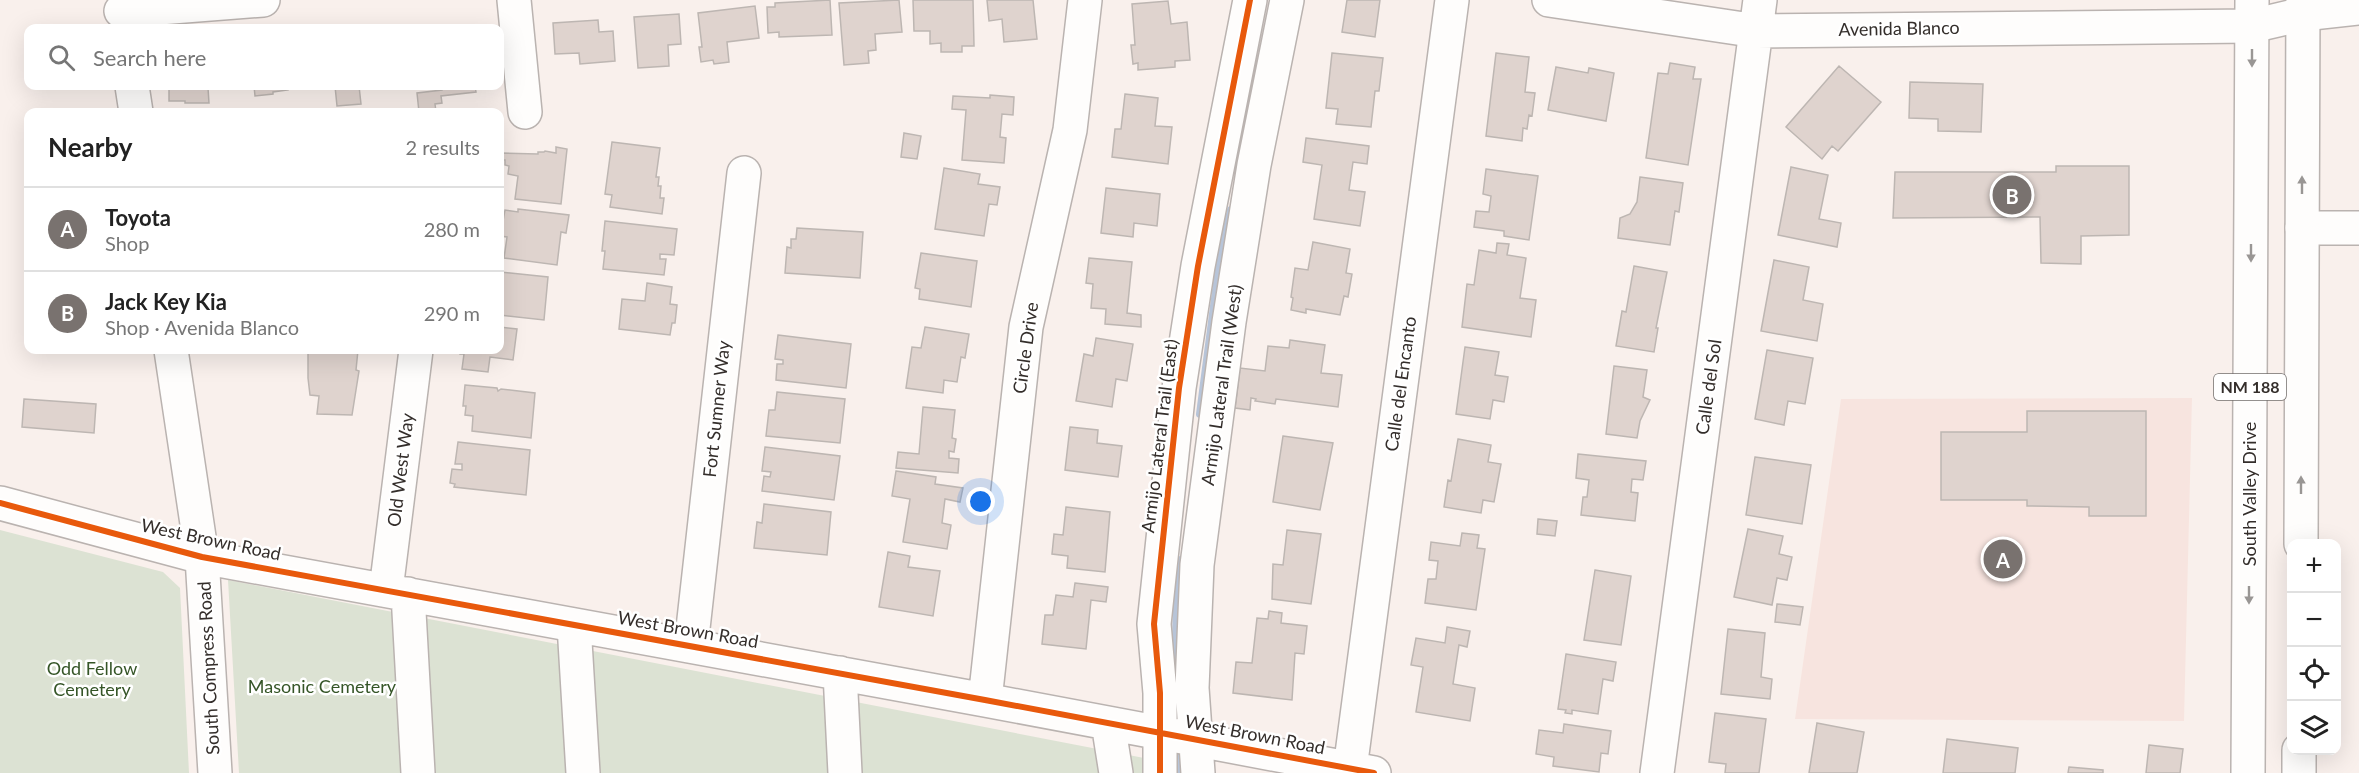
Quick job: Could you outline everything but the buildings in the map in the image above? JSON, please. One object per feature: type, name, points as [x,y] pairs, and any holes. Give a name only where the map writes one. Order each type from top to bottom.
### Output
[{"type":"street","points":[[121,13],[263,0]]},
{"type":"street","points":[[513,0],[525,112]]},
{"type":"street","name":"Circle Drive","points":[[985,700],[1026,327],[1070,130],[1085,0]]},
{"type":"street","name":"Armijo Lateral Trail (East)","points":[[1160,773],[1160,693],[1154,624],[1179,388],[1198,266],[1250,0]]},
{"type":"street","name":"Armijo Lateral Trail (West)","points":[[1198,773],[1192,688],[1197,565],[1229,322],[1250,187],[1287,0]]},
{"type":"street","name":"Calle del Encanto","points":[[1362,771],[1452,0]]},
{"type":"street","name":"Avenida Blanco","points":[[1549,0],[1758,15],[2252,13],[2303,7],[2359,8]]},
{"type":"street","name":"NM 188","points":[[2301,539],[2303,7]]},
{"type":"street","name":"South Valley Drive","points":[[2248,773],[2252,13]]},
{"type":"street","name":"Calle del Sol","points":[[1657,773],[1758,15]]},
{"type":"street","points":[[133,90],[135,108]]},
{"type":"street","name":"Fort Sumner Way","points":[[691,646],[744,173]]},
{"type":"street","points":[[2302,228],[2359,228]]},
{"type":"street","name":"South Compress Road","points":[[172,354],[202,557],[215,773]]},
{"type":"street","name":"Old West Way","points":[[416,354],[397,592],[418,773]]},
{"type":"street","name":"West Brown Road","points":[[0,503],[202,557],[1362,771]]},
{"type":"street","points":[[574,625],[583,773]]},
{"type":"street","points":[[840,673],[845,773]]},
{"type":"street","points":[[1108,723],[1116,773]]},
{"type":"street","points":[[2299,773],[2300,755]]},
{"type":"shaded area","points":[[2192,398],[2184,721],[1795,719],[1841,399]]},
{"type":"green space","name":"Odd Fellow Cemetery","points":[[0,530],[163,572],[180,588],[189,773],[0,773]]},
{"type":"green space","name":"Masonic Cemetery","points":[[228,580],[1144,758],[1146,773],[239,773]]},
{"type":"waterway","points":[[1200,414],[1220,260],[1231,210]]},
{"type":"waterway","points":[[1175,689],[1177,593],[1181,560]]},
{"type":"waterway","points":[[1176,757],[1177,773]]},
{"type":"cycle path","points":[[1160,773],[1160,693],[1154,624],[1179,388],[1198,266],[1250,0]]},
{"type":"cycle path","points":[[0,503],[202,557],[1374,773]]},
{"type":"place","name":"Jack Key Kia","points":[[2012,195]]},
{"type":"place","name":"Toyota","points":[[2003,559]]}]
